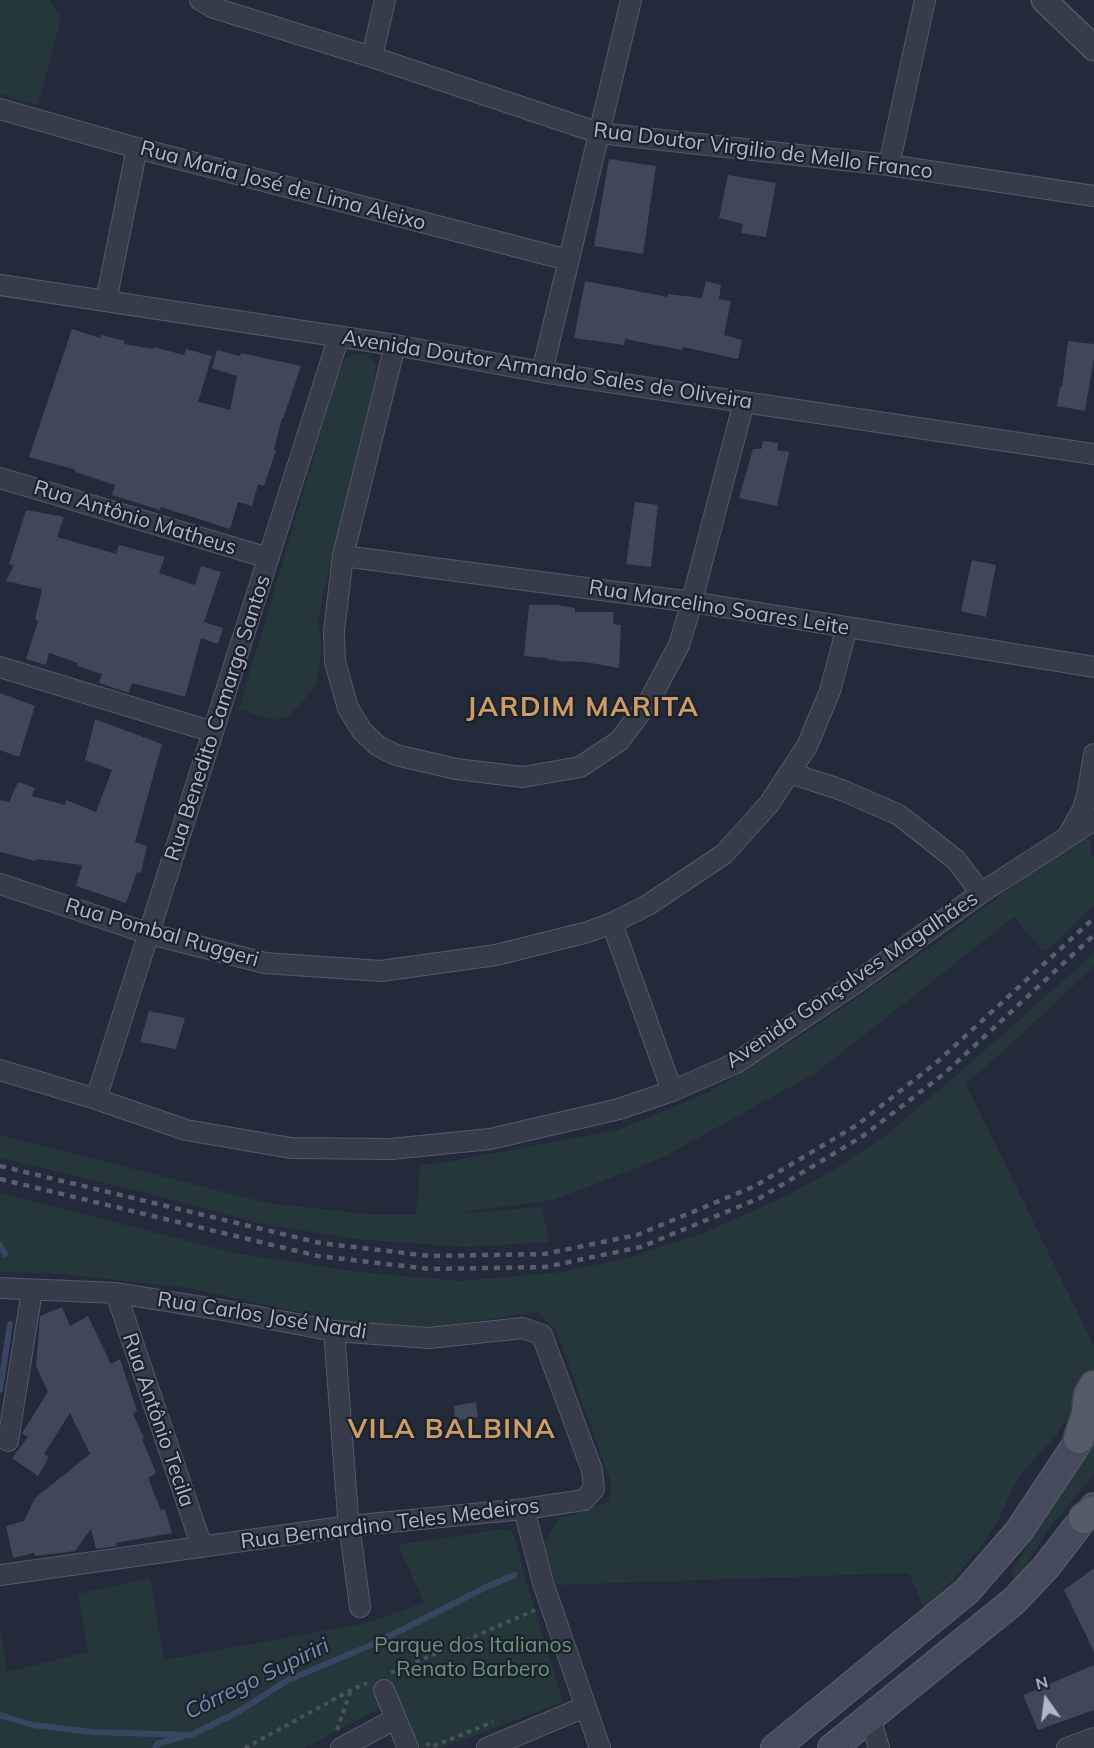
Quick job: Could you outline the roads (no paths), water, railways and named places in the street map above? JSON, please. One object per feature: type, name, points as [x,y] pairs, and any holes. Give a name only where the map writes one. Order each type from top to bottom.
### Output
[{"type":"main road","points":[[775,1748],[968,1591],[1018,1531],[1087,1428],[1089,1395],[1094,1386]]},
{"type":"main road","points":[[832,1748],[1014,1601],[1046,1567],[1090,1512]]},
{"type":"main road","points":[[870,1718],[873,1695],[881,1679],[977,1600],[1001,1566],[1018,1531]]},
{"type":"street","name":"Rua Doutor Virgilio de Mello Franco","points":[[200,0],[214,8],[372,57],[599,134],[889,165],[1094,196]]},
{"type":"street","points":[[372,57],[385,0]]},
{"type":"street","points":[[542,372],[631,0]]},
{"type":"street","points":[[889,165],[925,0]]},
{"type":"street","points":[[1044,0],[1094,48]]},
{"type":"street","name":"Rua Maria José de Lima Aleixo","points":[[0,109],[137,148],[568,260]]},
{"type":"street","points":[[106,301],[137,148]]},
{"type":"street","name":"Avenida Doutor Armando Sales de Oliveira","points":[[1,290],[106,301],[395,345],[542,372],[1094,454]]},
{"type":"street","name":"Rua Benedito Camargo Santos","points":[[96,1099],[339,336]]},
{"type":"street","points":[[395,345],[343,556],[334,631],[335,662],[348,708],[362,731],[378,746],[396,755],[456,769],[523,777],[580,767],[619,741],[648,703],[679,645],[744,402]]},
{"type":"street","name":"Rua Antônio Matheus","points":[[0,478],[269,558]]},
{"type":"street","name":"Rua Marcelino Soares Leite","points":[[343,556],[692,602],[1094,667]]},
{"type":"street","name":"Rua Pombal Ruggeri","points":[[0,884],[150,934],[265,963],[381,971],[496,955],[588,932],[648,905],[724,854],[769,804],[807,746],[830,691],[847,627]]},
{"type":"street","points":[[0,667],[213,732]]},
{"type":"street","points":[[1067,838],[1082,811],[1093,767]]},
{"type":"street","points":[[790,773],[842,790],[898,815],[956,860],[981,893]]},
{"type":"street","name":"Avenida Gonçalves Magalhães","points":[[0,1070],[96,1099],[186,1130],[291,1148],[391,1149],[490,1139],[619,1109],[672,1091],[736,1063],[860,980],[981,893],[1094,820]]},
{"type":"street","points":[[612,923],[672,1091]]},
{"type":"street","name":"Rua Carlos José Nardi","points":[[0,1288],[116,1293],[334,1331],[429,1338],[523,1328]]},
{"type":"street","points":[[8,1441],[32,1290]]},
{"type":"street","name":"Rua Antônio Tecila","points":[[116,1293],[202,1547]]},
{"type":"street","name":"Rua Bernardino Teles Medeiros","points":[[0,1575],[349,1527],[524,1509],[584,1500],[594,1489],[592,1470],[542,1335],[523,1328]]},
{"type":"street","points":[[334,1331],[349,1527],[360,1607]]},
{"type":"street","points":[[524,1509],[543,1583],[600,1748]]},
{"type":"street","points":[[384,1690],[395,1719],[416,1745]]},
{"type":"street","points":[[487,1748],[585,1707]]},
{"type":"street","points":[[870,1718],[879,1748]]},
{"type":"street","points":[[339,1739],[395,1719]]},
{"type":"street","points":[[1066,1748],[1094,1738]]},
{"type":"waterway","name":"Córrego Supiriri","points":[[0,1245],[5,1254]]},
{"type":"waterway","name":"Córrego Supiriri","points":[[0,1390],[10,1324]]},
{"type":"waterway","name":"Córrego Supiriri","points":[[0,1715],[33,1725],[92,1732],[191,1735],[238,1712],[288,1680],[376,1643],[514,1575]]},
{"type":"waterway","points":[[155,1748],[157,1744],[184,1736]]},
{"type":"railway","points":[[0,1166],[320,1243],[430,1256],[544,1254],[637,1235],[755,1186],[857,1125],[937,1062],[1094,918]]},
{"type":"railway","points":[[0,1179],[318,1256],[430,1269],[545,1267],[641,1247],[760,1198],[863,1136],[945,1073],[1094,935]]},
{"type":"district","name":"JARDIM MARITA","points":[[583,708]]},
{"type":"district","name":"VILA BALBINA","points":[[452,1430]]},
{"type":"park label","name":"Parque dos Italianos Renato Barbero","points":[[473,1658]]}]
